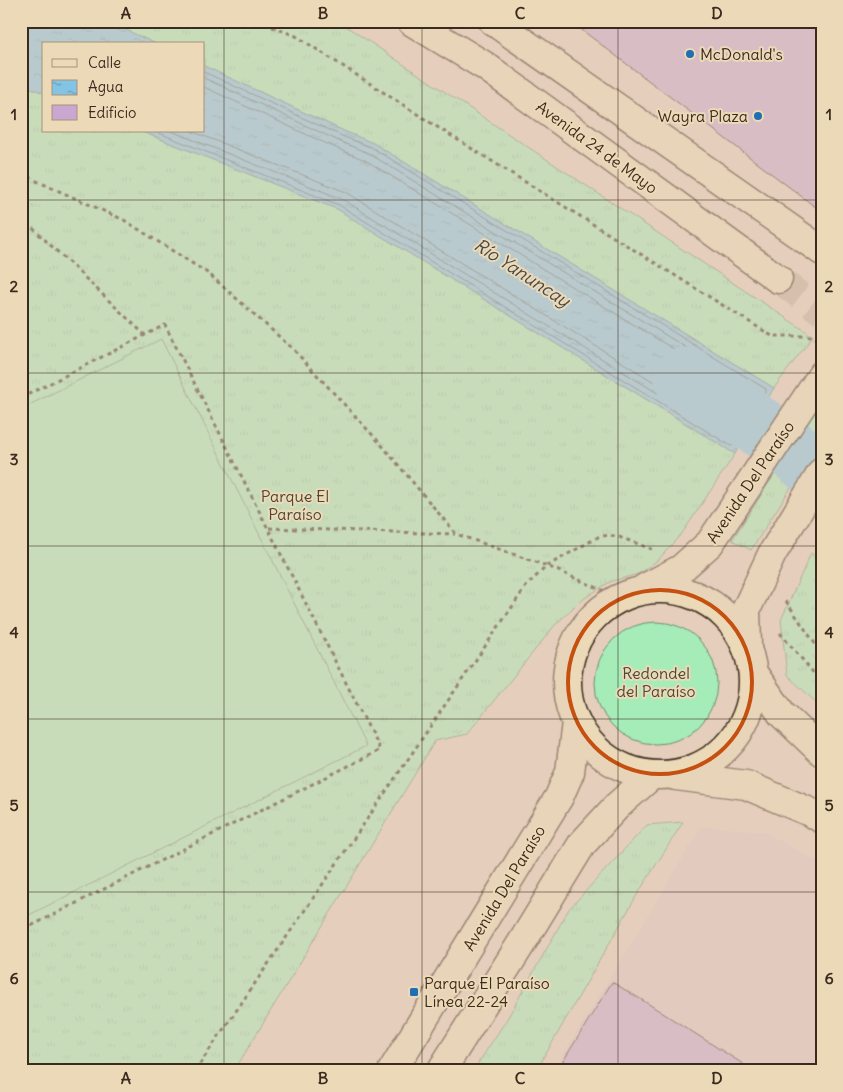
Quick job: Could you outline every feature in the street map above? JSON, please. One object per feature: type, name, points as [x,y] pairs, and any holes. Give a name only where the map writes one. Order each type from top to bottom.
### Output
[{"type":"main road","name":"Avenida 24 de Mayo","points":[[411,21],[485,66],[778,279]]},
{"type":"main road","points":[[493,21],[822,251]]},
{"type":"main road","name":"Avenida Del Paraíso","points":[[392,1071],[559,797],[570,772],[576,722],[568,695],[568,666],[577,638],[595,615],[629,594],[682,569],[710,543],[822,375]]},
{"type":"main road","points":[[746,646],[746,610],[772,554],[822,472]]},
{"type":"main road","points":[[441,1071],[582,844],[617,806],[659,775],[691,770],[713,759],[732,743],[745,722],[752,698],[753,673],[746,646],[736,627],[721,611],[703,599],[682,591],[661,588],[629,594]]},
{"type":"main road","points":[[753,673],[782,714],[822,752]]},
{"type":"main road","points":[[576,722],[590,742],[607,759],[628,769],[659,775],[746,785],[822,819]]},
{"type":"path","points":[[257,21],[296,36],[442,130],[618,238],[772,336],[813,336],[822,342]]},
{"type":"path","points":[[21,174],[124,220],[209,274],[293,349],[380,443],[456,534]]},
{"type":"path","points":[[21,217],[145,335]]},
{"type":"path","points":[[21,398],[166,325],[380,750],[21,931]]},
{"type":"path","points":[[268,528],[456,534],[629,594]]},
{"type":"path","points":[[195,1071],[527,585],[547,566],[598,537],[609,535],[688,562]]},
{"type":"highlighted area","points":[[661,588],[682,591],[703,599],[736,627],[747,647],[753,673],[752,698],[732,743],[713,759],[691,770],[667,775],[628,769],[607,759],[576,722],[568,695],[568,666],[577,638],[595,615],[619,598]]},
{"type":"shaded area","points":[[702,826],[763,831],[822,864],[822,1071],[553,1071]]},
{"type":"green space","points":[[107,21],[338,21],[813,336],[774,388],[373,143],[205,66],[205,42],[152,42]]},
{"type":"green space","name":"Parque El Paraíso","points":[[21,84],[42,92],[42,132],[143,132],[337,209],[735,454],[683,532],[658,560],[638,574],[612,581],[579,602],[555,625],[467,734],[435,741],[234,1071],[21,1071]]},
{"type":"green space","points":[[161,339],[366,746],[21,919],[21,409]]},
{"type":"green space","points":[[822,401],[822,439],[751,550],[732,540]]},
{"type":"green space","points":[[811,553],[822,562],[822,708],[787,675],[781,620]]},
{"type":"green space","name":"Redondel del Paraíso","points":[[656,622],[679,626],[699,640],[713,660],[717,683],[713,706],[699,726],[679,740],[656,744],[633,740],[613,726],[599,706],[595,683],[599,660],[613,640],[633,626]]},
{"type":"green space","points":[[683,822],[637,895],[536,1071],[473,1071],[507,1019],[569,909],[647,825]]},
{"type":"water","points":[[21,21],[107,21],[152,42],[42,42],[42,92],[21,84]]},
{"type":"water","points":[[205,66],[373,143],[774,388],[735,454],[337,209],[143,132],[205,132]]},
{"type":"building","name":"Wayra Plaza","points":[[570,21],[822,21],[822,212]]},
{"type":"building","points":[[612,982],[647,1003],[754,1071],[557,1071]]},
{"type":"waterway","name":"Río Yanuncay","points":[[684,378],[780,440],[822,474]]},
{"type":"tunnel","points":[[778,279],[822,312]]},
{"type":"place","name":"McDonald's","points":[[690,54]]},
{"type":"place","name":"Wayra Plaza","points":[[758,116]]},
{"type":"place","name":"Parque El Paraíso Línea 22-24","points":[[414,992]]}]
